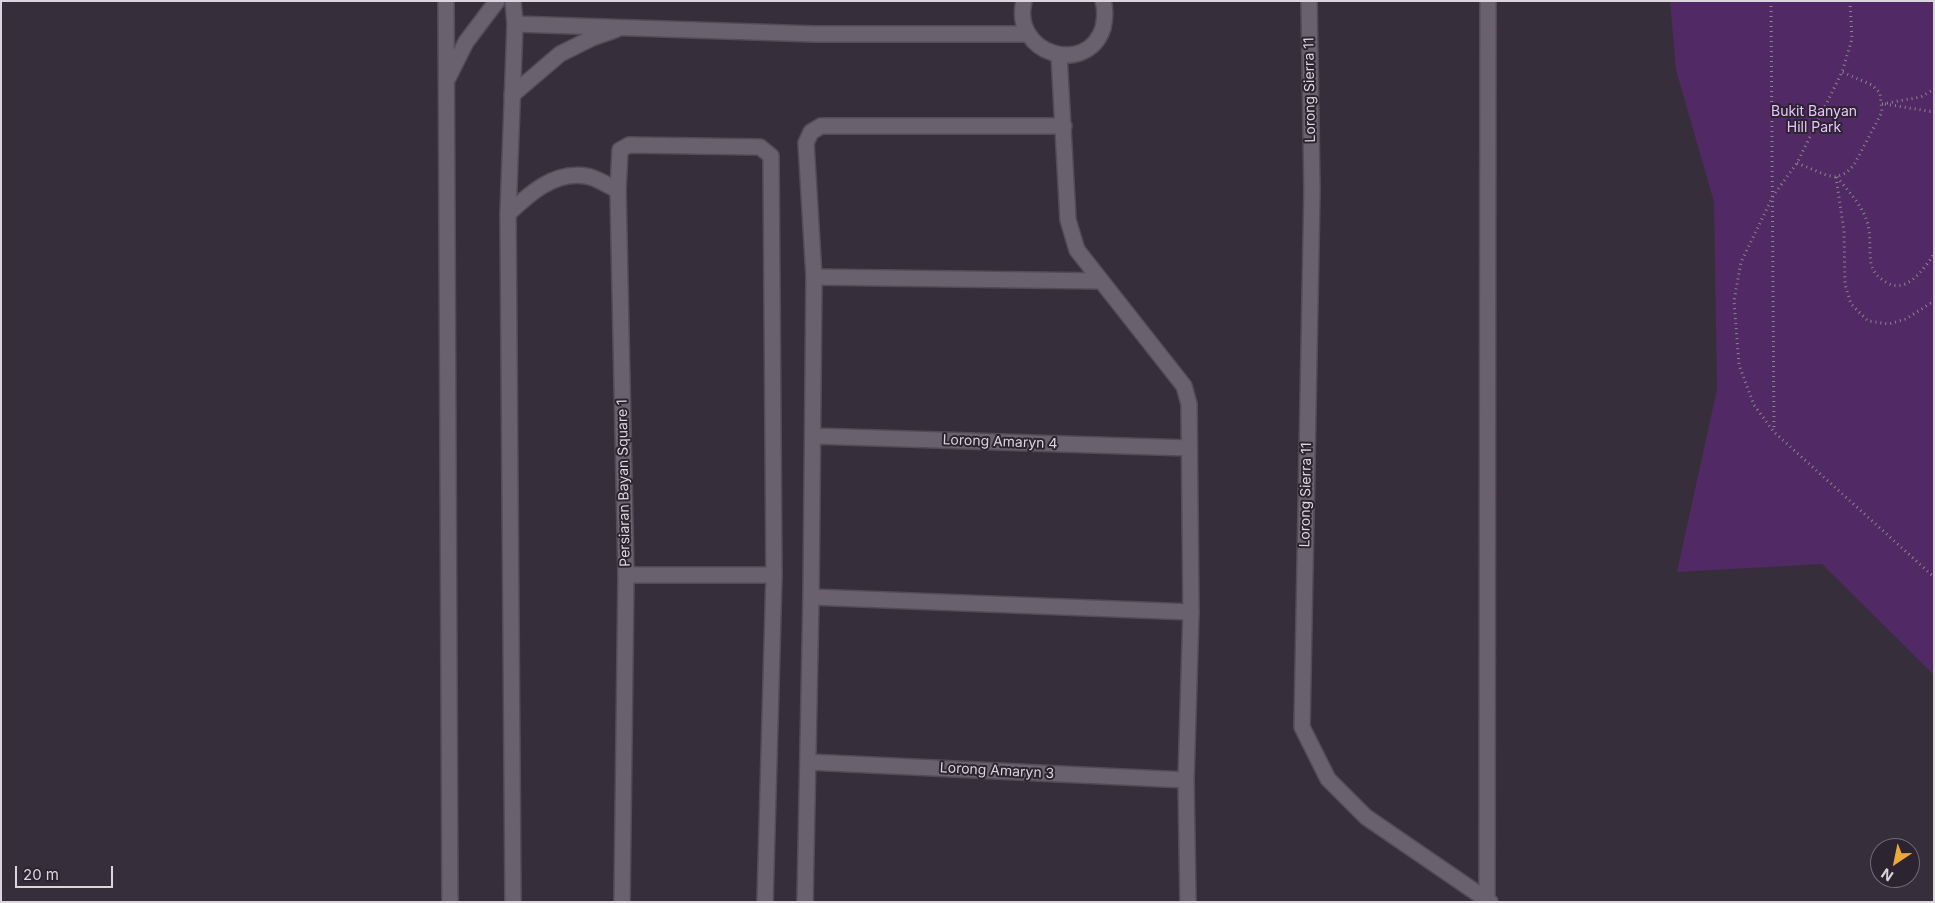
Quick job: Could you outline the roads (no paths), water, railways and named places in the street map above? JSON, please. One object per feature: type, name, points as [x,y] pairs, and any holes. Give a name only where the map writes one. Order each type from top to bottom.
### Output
[{"type":"street","points":[[446,1],[450,902]]},
{"type":"street","points":[[513,1],[514,24],[508,214],[513,902]]},
{"type":"street","points":[[1024,1],[1023,23],[1027,34],[1040,48],[1059,55],[1071,55],[1084,50],[1094,43],[1101,32],[1105,19],[1103,1]]},
{"type":"street","name":"Lorong Sierra 11","points":[[1309,1],[1312,191],[1302,727],[1328,779],[1366,817],[1489,901]]},
{"type":"street","points":[[1488,1],[1489,901]]},
{"type":"street","points":[[447,79],[466,42],[496,2],[514,24],[626,26],[814,34],[1027,34]]},
{"type":"street","points":[[512,95],[560,54],[592,38],[626,26]]},
{"type":"street","points":[[1059,55],[1068,220],[1077,250],[1184,386],[1189,404],[1191,612],[1186,780],[1188,902]]},
{"type":"street","points":[[806,902],[814,278],[806,143],[811,132],[821,126],[1064,126]]},
{"type":"street","name":"Persiaran Bayan Square 1","points":[[622,902],[626,575],[618,190],[620,150],[628,145],[760,147],[771,156],[774,575]]},
{"type":"street","points":[[508,214],[530,194],[558,177],[586,176],[618,190]]},
{"type":"street","points":[[814,278],[1100,281]]},
{"type":"street","name":"Lorong Amaryn 4","points":[[813,436],[1188,448]]},
{"type":"street","points":[[626,575],[774,575],[765,902]]},
{"type":"street","points":[[811,597],[1191,612]]},
{"type":"street","name":"Lorong Amaryn 3","points":[[808,762],[1186,780]]},
{"type":"park label","name":"Bukit Banyan Hill Park","points":[[1814,120]]}]
